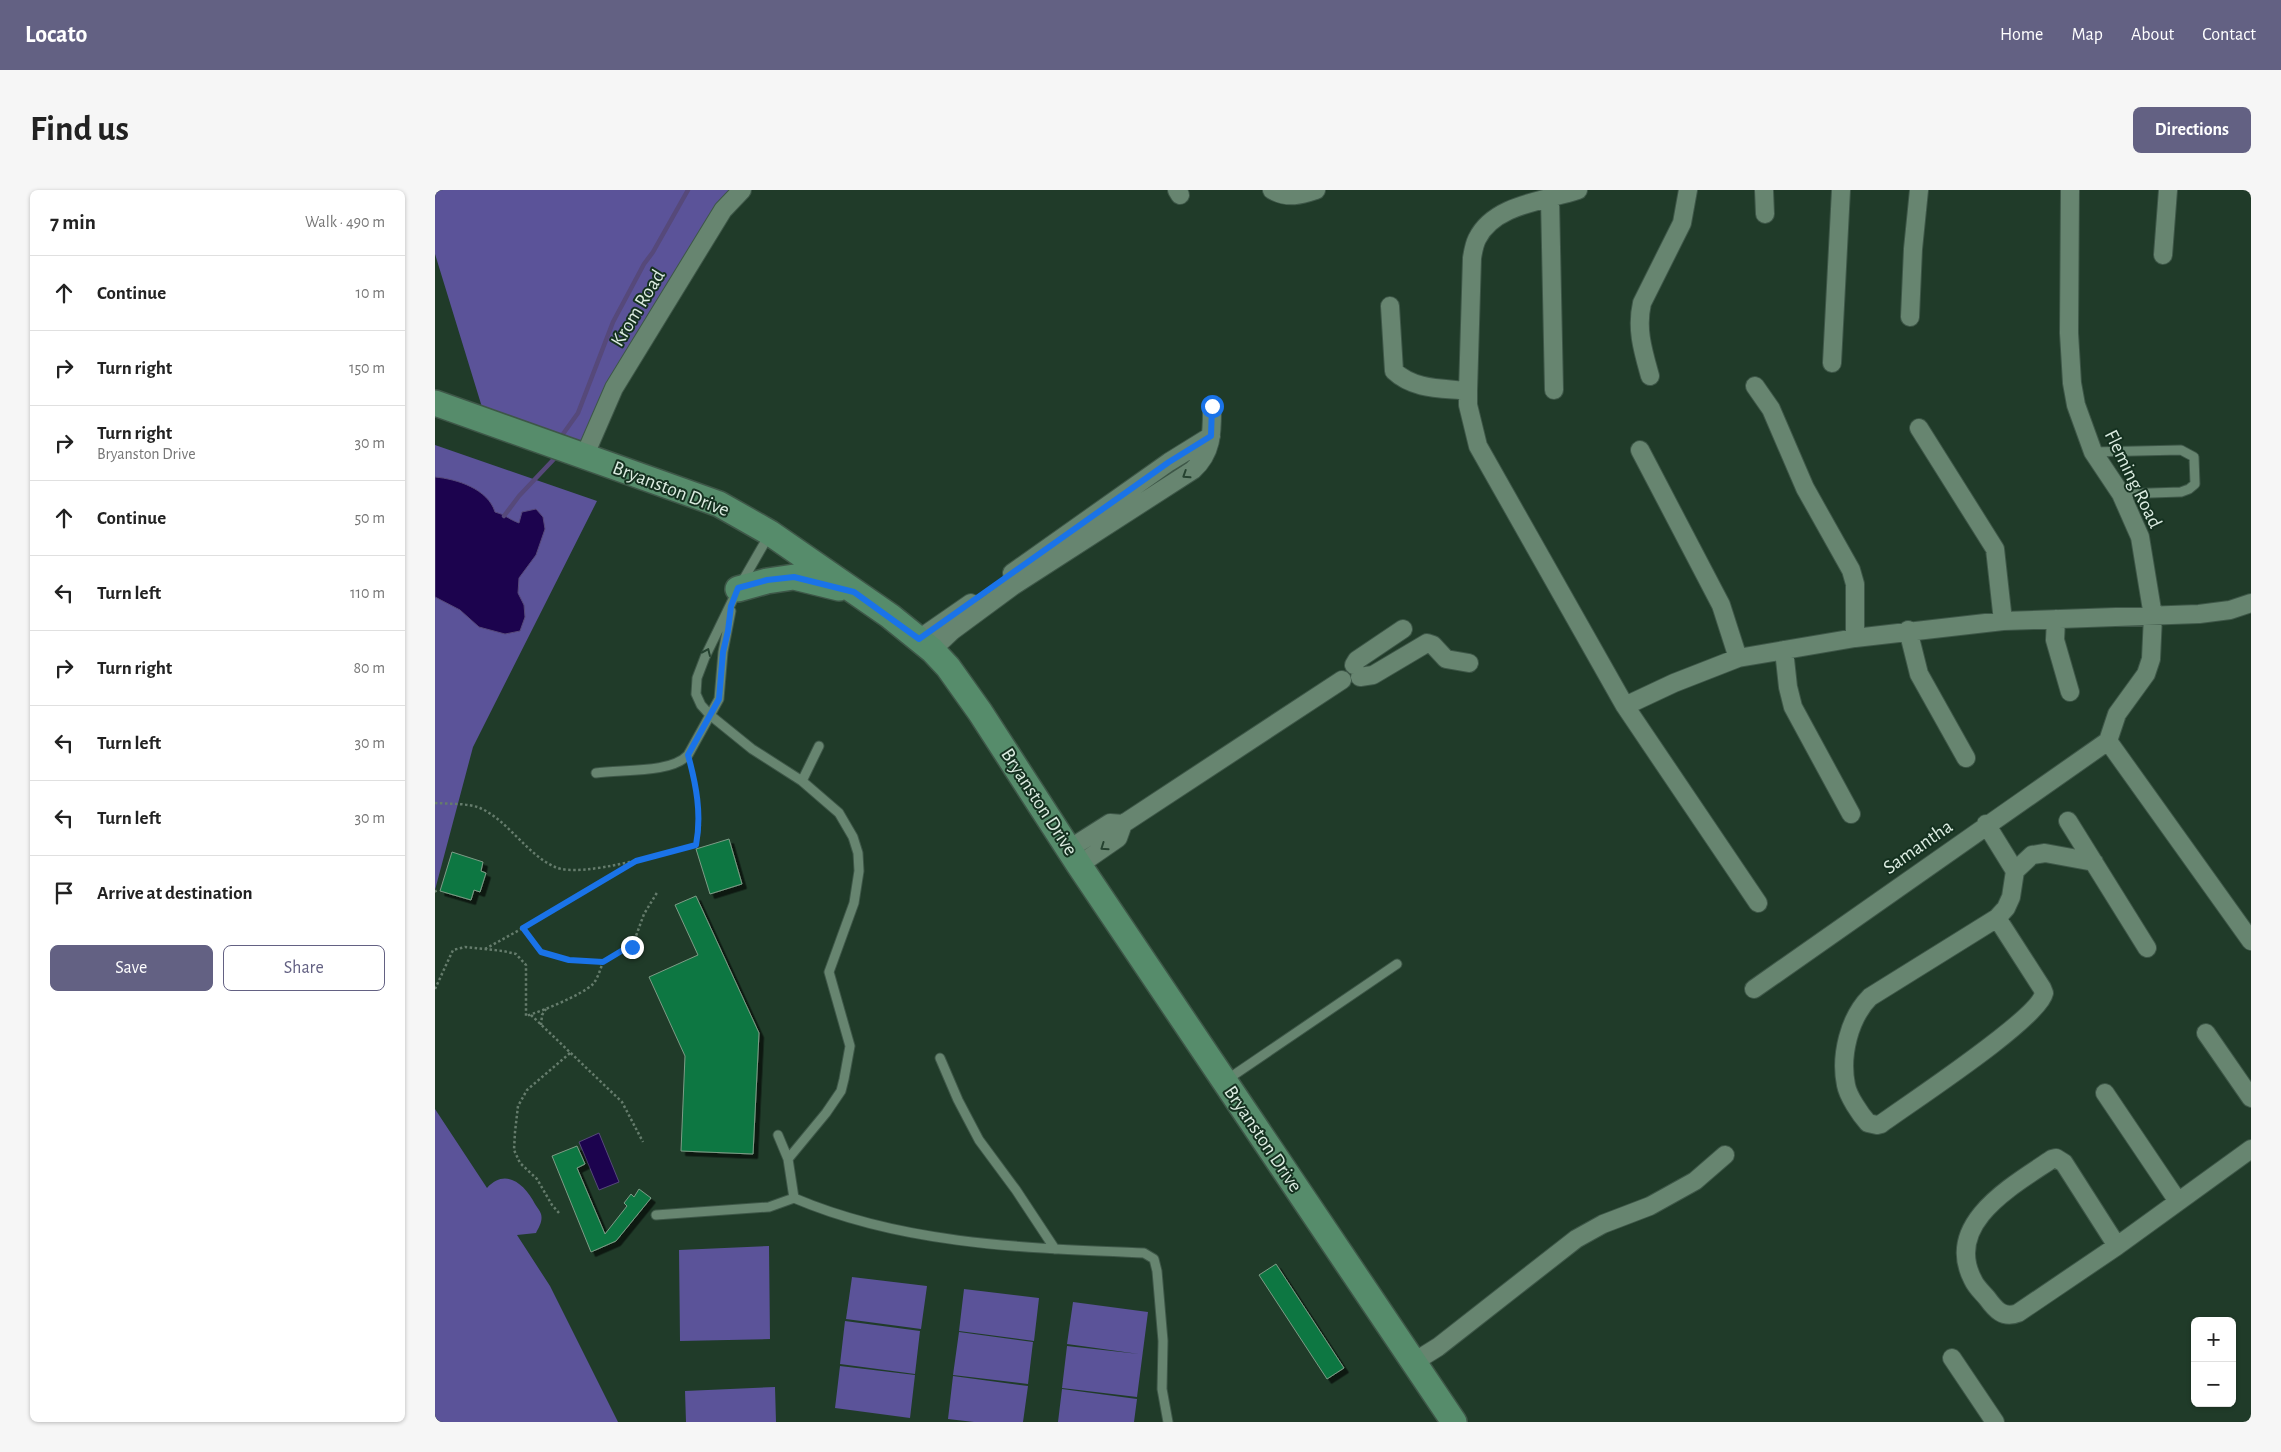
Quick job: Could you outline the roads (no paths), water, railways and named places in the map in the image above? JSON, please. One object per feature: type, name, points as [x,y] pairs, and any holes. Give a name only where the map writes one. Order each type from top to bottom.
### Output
[{"type":"street","name":"Krom Road","points":[[584,457],[614,388],[723,210],[742,190]]},
{"type":"street","points":[[1272,190],[1297,196],[1317,190]]},
{"type":"street","points":[[1578,190],[1501,213],[1488,223],[1477,239],[1472,258],[1468,405],[1478,446],[1484,460],[1625,706],[1758,903]]},
{"type":"street","points":[[1650,376],[1640,338],[1639,314],[1642,303],[1682,223],[1688,190]]},
{"type":"street","points":[[1764,190],[1765,214]]},
{"type":"street","points":[[1832,363],[1841,190]]},
{"type":"street","points":[[1910,316],[1913,249],[1919,190]]},
{"type":"street","name":"Fleming Road","points":[[2070,190],[2069,333],[2072,383],[2076,405],[2093,452],[2121,494],[2140,537],[2153,616],[2151,659],[2146,674],[2117,714],[2108,741]]},
{"type":"street","points":[[2163,254],[2168,190]]},
{"type":"street","points":[[1551,199],[1554,390]]},
{"type":"street","points":[[1390,306],[1394,371],[1402,379],[1430,388],[1468,391]]},
{"type":"street","points":[[1755,386],[1771,409],[1805,488],[1851,570],[1855,584],[1855,638]]},
{"type":"street","name":"Bryanston Drive","points":[[435,403],[719,504],[770,533],[925,644],[972,700],[1074,857],[1454,1422]]},
{"type":"street","points":[[925,644],[952,631],[1013,586],[1193,470],[1205,456],[1211,436],[1212,406]]},
{"type":"street","points":[[1919,428],[1995,549],[2003,621]]},
{"type":"street","points":[[1640,450],[1721,604],[1738,658]]},
{"type":"street","points":[[735,597],[767,580],[794,577],[854,592]]},
{"type":"street","points":[[1625,706],[1674,683],[1738,658],[1855,638],[1908,630],[2003,621],[2215,612],[2251,603]]},
{"type":"street","points":[[2056,619],[2055,640],[2070,692]]},
{"type":"street","points":[[1352,674],[1357,660],[1403,629]]},
{"type":"street","points":[[1908,630],[1919,674],[1966,758]]},
{"type":"street","points":[[1074,857],[1118,838],[1123,824],[1352,674],[1373,675],[1427,643],[1433,645],[1446,659],[1469,663]]},
{"type":"street","points":[[1784,650],[1788,687],[1793,707],[1851,814]]},
{"type":"street","points":[[2108,741],[2251,941]]},
{"type":"street","name":"Samantha","points":[[1754,989],[2108,741]]},
{"type":"street","points":[[2068,821],[2147,948]]},
{"type":"street","points":[[1987,824],[2015,871]]},
{"type":"street","points":[[1997,918],[2042,988],[2044,993],[2040,1004],[2002,1037],[1881,1124],[1868,1123],[1846,1087],[1846,1054],[1856,1014],[1870,997],[1997,918],[2006,908],[2011,897],[2015,871],[2032,855],[2045,853],[2094,862]]},
{"type":"street","points":[[2206,1033],[2251,1098]]},
{"type":"street","points":[[2105,1094],[2177,1200]]},
{"type":"street","points":[[2117,1246],[2064,1163],[2056,1158],[1997,1197],[1974,1223],[1967,1246],[1968,1268],[1973,1281],[1996,1310],[2012,1315],[2117,1246],[2177,1200],[2251,1148]]},
{"type":"street","points":[[1414,1362],[1445,1342],[1576,1239],[1603,1224],[1650,1206],[1695,1181],[1725,1155]]},
{"type":"street","points":[[1952,1358],[1995,1422]]},
{"type":"lane","points":[[2093,452],[2181,450],[2194,457],[2195,484],[2189,489],[2181,492],[2121,494]]},
{"type":"lane","points":[[770,533],[713,640],[697,678],[697,699],[711,715],[751,749],[802,781],[830,804],[847,823],[858,853],[859,871],[854,903],[829,972],[850,1046],[844,1079],[841,1091],[826,1113],[788,1159]]},
{"type":"lane","points":[[596,773],[670,765],[683,760],[688,755],[711,715],[721,692],[723,652],[735,597]]},
{"type":"lane","points":[[802,781],[819,746]]},
{"type":"lane","points":[[1225,1081],[1397,964]]},
{"type":"lane","points":[[940,1058],[958,1100],[979,1140],[1016,1190],[1055,1249]]},
{"type":"lane","points":[[778,1135],[788,1159],[794,1198]]},
{"type":"lane","points":[[656,1215],[754,1209],[769,1207],[794,1198],[841,1217],[938,1237],[1055,1249],[1145,1253],[1154,1259],[1157,1271],[1163,1341],[1162,1388],[1168,1422]]},
{"type":"waterway","points":[[563,434],[578,413],[613,322],[644,264],[653,252],[688,190]]},
{"type":"waterway","points":[[504,516],[519,496],[554,459]]}]
